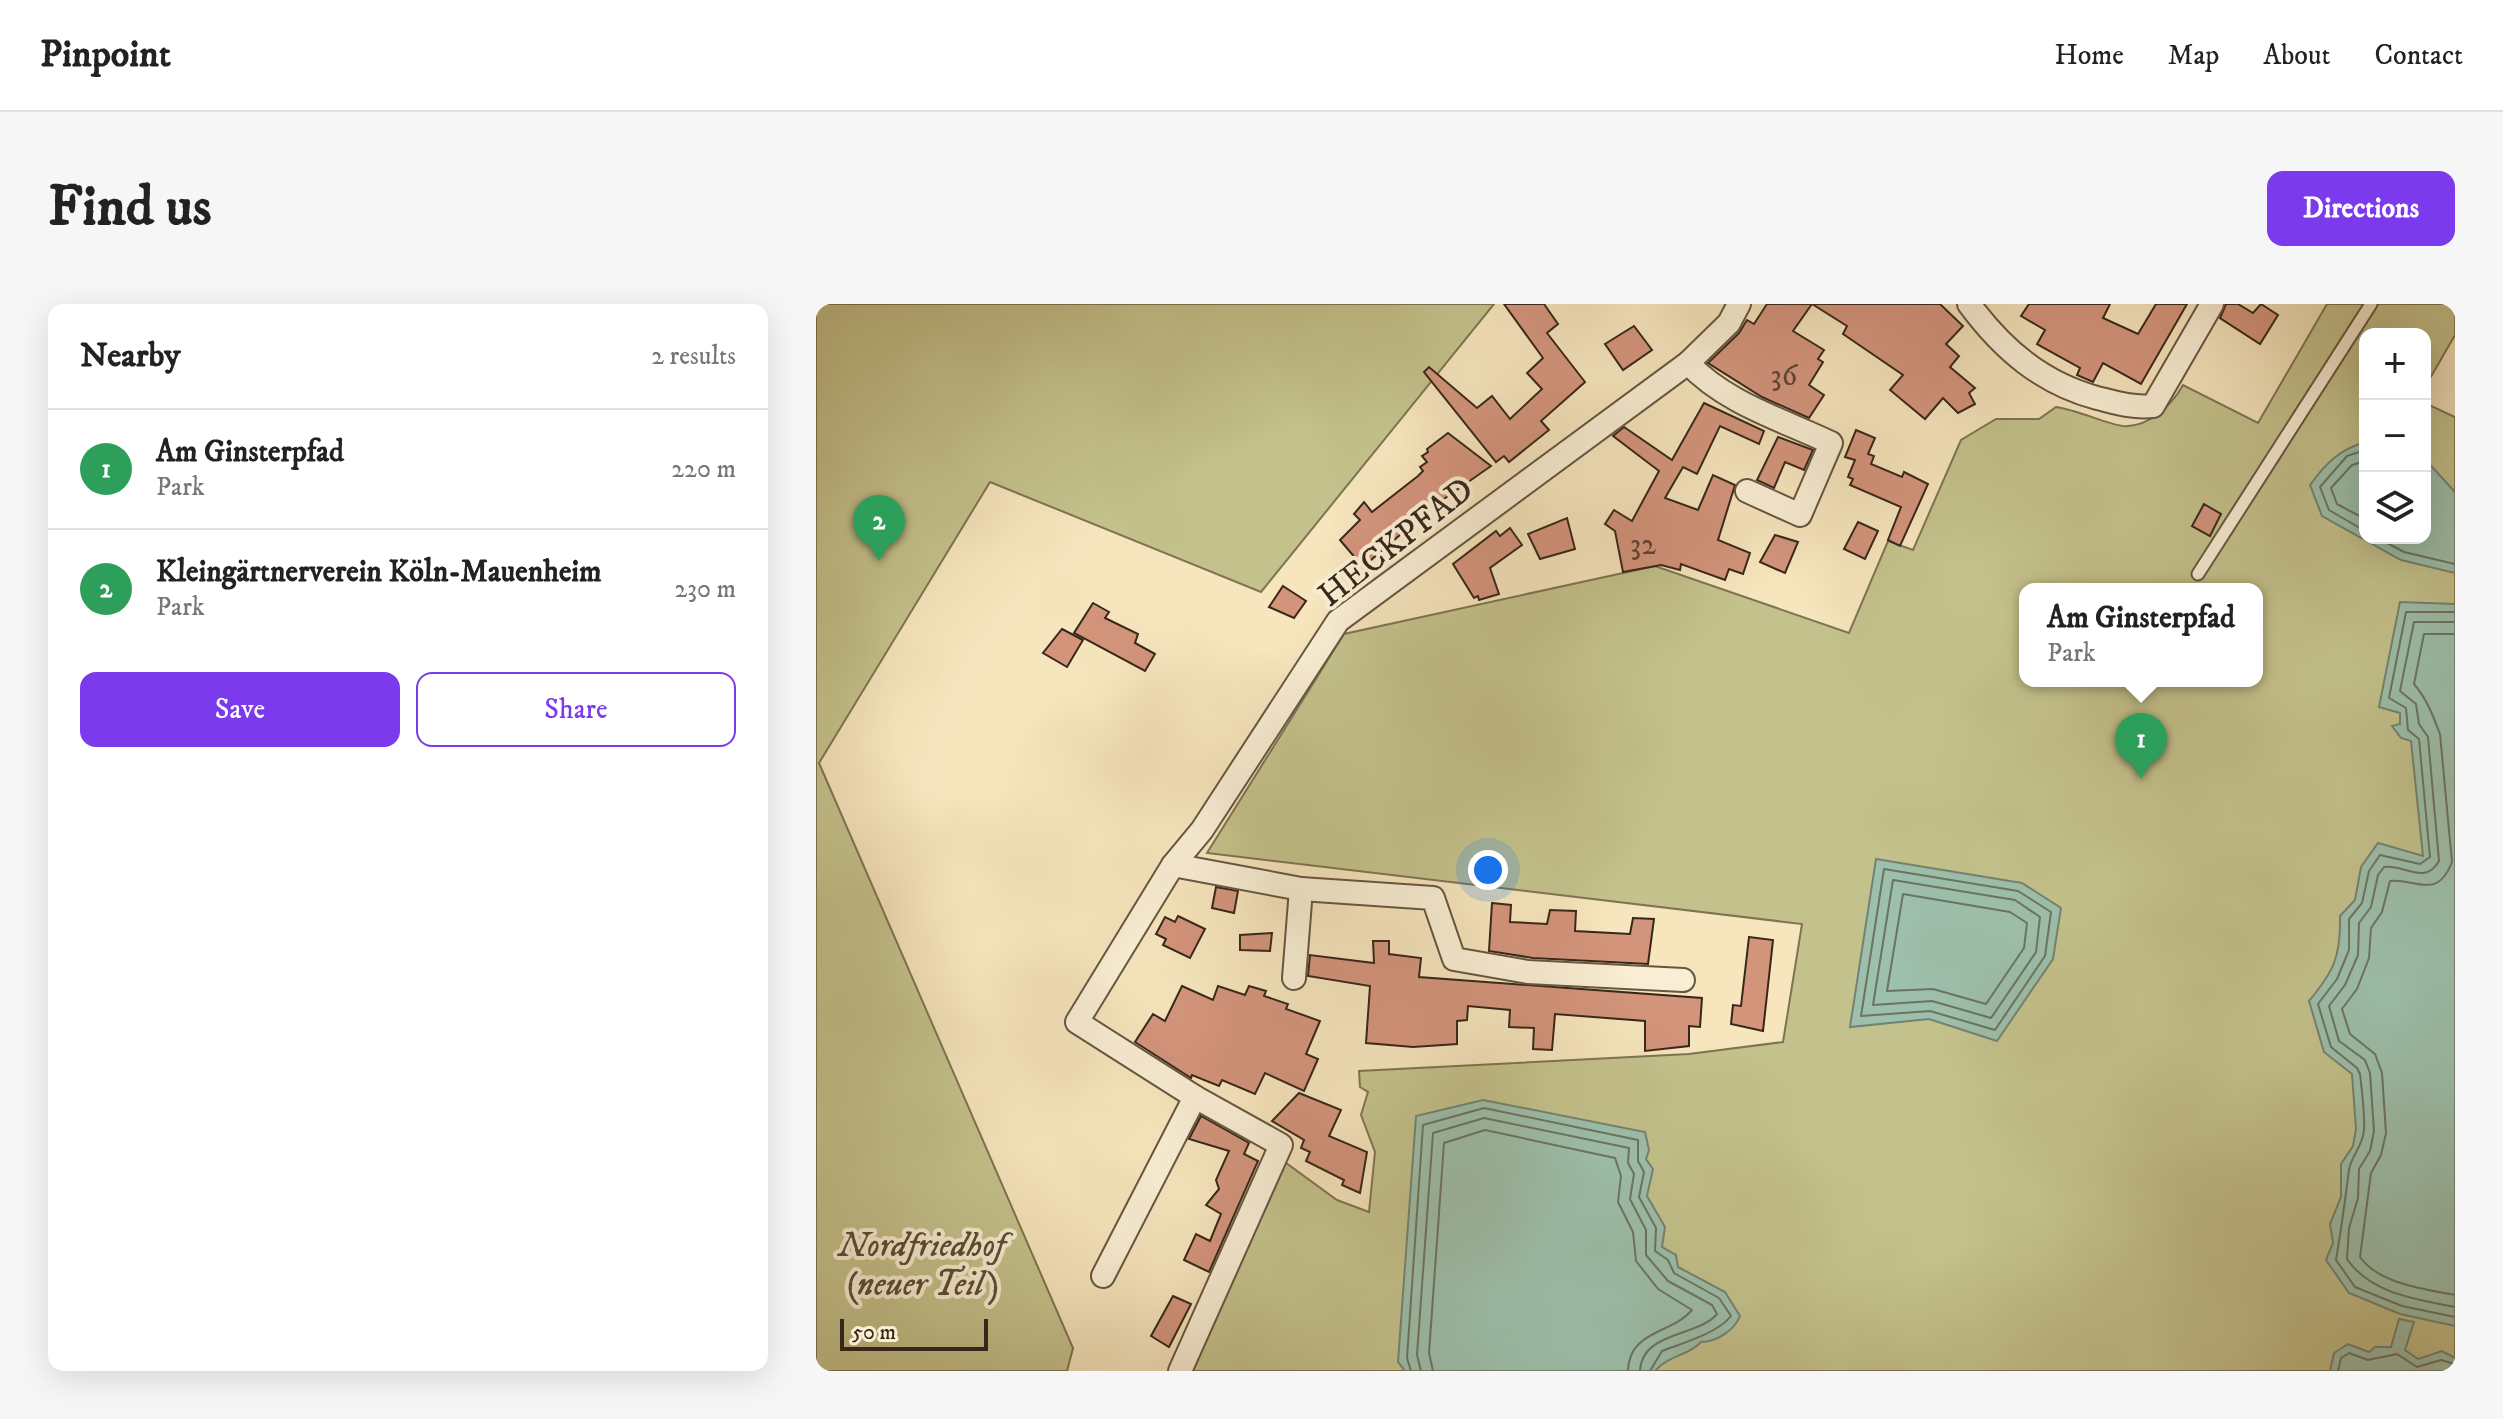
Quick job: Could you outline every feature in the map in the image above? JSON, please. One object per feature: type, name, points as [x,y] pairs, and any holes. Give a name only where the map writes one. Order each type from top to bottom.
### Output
[{"type":"street","name":"HECKPFAD","points":[[1180,1371],[1281,1145],[1195,1097],[1077,1022],[1173,865],[1202,830],[1338,621],[1688,363],[1729,323],[1739,304]]},
{"type":"street","points":[[1980,309],[2020,362],[2064,389],[2135,408],[2153,406],[2212,304]]},
{"type":"street","points":[[1688,363],[1702,378],[1726,394],[1831,443],[1800,515],[1747,491]]},
{"type":"street","points":[[1173,865],[1301,889],[1433,898],[1454,959],[1528,972],[1683,980]]},
{"type":"street","points":[[1294,978],[1301,889]]},
{"type":"street","points":[[1103,1276],[1195,1097]]},
{"type":"lane","points":[[2198,574],[2371,304]]},
{"type":"green space","name":"Nordfriedhof (neuer Teil)","points":[[816,304],[1494,304],[1261,592],[990,482],[819,763],[1073,1348],[1067,1371],[816,1371]]},
{"type":"green space","points":[[2327,304],[2455,304],[2455,335],[2431,377],[2431,328],[2359,328],[2359,544],[2431,544],[2431,406],[2455,417],[2455,1371],[1177,1371],[1282,1160],[1337,1200],[1369,1212],[1375,1152],[1361,1115],[1368,1092],[1360,1087],[1359,1071],[1689,1054],[1783,1042],[1802,924],[1207,853],[1344,634],[1655,566],[1849,633],[1888,541],[1913,550],[1961,440],[1996,419],[2039,419],[2056,407],[2116,425],[2132,426],[2158,414],[2183,385],[2258,423]]},
{"type":"water","points":[[2359,444],[2359,537],[2322,516],[2310,485],[2334,458]]},
{"type":"water","points":[[2431,466],[2455,492],[2455,573],[2401,560],[2372,544],[2431,544]]},
{"type":"water","points":[[2400,602],[2455,604],[2455,1326],[2400,1314],[2349,1293],[2326,1260],[2333,1243],[2330,1224],[2341,1197],[2341,1164],[2353,1146],[2356,1129],[2352,1074],[2324,1052],[2309,1001],[2325,981],[2334,962],[2340,916],[2355,900],[2361,867],[2378,843],[2423,856],[2411,741],[2401,738],[2392,726],[2400,724],[2400,713],[2379,707]]},
{"type":"water","points":[[1876,859],[2022,883],[2061,908],[2053,959],[1997,1041],[1929,1019],[1850,1027]]},
{"type":"water","points":[[1483,1100],[1645,1132],[1649,1150],[1646,1159],[1653,1169],[1647,1196],[1665,1227],[1662,1247],[1676,1255],[1678,1267],[1725,1292],[1740,1316],[1729,1331],[1718,1338],[1701,1342],[1655,1371],[1405,1371],[1398,1362],[1416,1116]]},
{"type":"water","points":[[2399,1319],[2414,1322],[2405,1350],[2418,1359],[2442,1351],[2455,1358],[2455,1371],[2330,1371],[2334,1353],[2348,1344],[2369,1352],[2375,1347],[2391,1347]]},
{"type":"building","points":[[1504,304],[1544,304],[1558,324],[1547,333],[1585,382],[1541,421],[1549,430],[1509,462],[1504,456],[1496,462],[1424,372],[1429,367],[1477,408],[1492,396],[1510,419],[1542,389],[1527,373],[1543,358]]},
{"type":"building","points":[[1767,304],[1812,304],[1793,331],[1824,350],[1818,359],[1823,362],[1809,385],[1824,395],[1809,418],[1762,397],[1708,363],[1739,333],[1747,320],[1754,324]]},
{"type":"building","points":[[1812,304],[1940,304],[1963,326],[1946,344],[1959,356],[1950,367],[1975,388],[1969,393],[1975,404],[1958,413],[1943,398],[1925,419],[1890,390],[1903,375],[1843,334],[1847,326]]},
{"type":"building","points":[[2029,304],[2110,304],[2103,318],[2138,334],[2156,304],[2187,304],[2141,384],[2103,363],[2093,382],[2077,375],[2080,368],[2037,344],[2045,330],[2021,316]]},
{"type":"building","points":[[2226,304],[2238,304],[2253,313],[2261,304],[2278,315],[2260,344],[2220,318]]},
{"type":"building","points":[[1634,326],[1652,350],[1623,370],[1605,344]]},
{"type":"building","points":[[1704,403],[1764,431],[1759,444],[1720,426],[1697,474],[1683,467],[1665,498],[1698,510],[1713,475],[1735,485],[1718,540],[1750,553],[1743,574],[1729,569],[1725,580],[1681,564],[1680,570],[1661,565],[1623,572],[1615,531],[1605,524],[1614,510],[1632,521],[1659,471],[1613,436],[1624,427],[1672,460]]},
{"type":"building","points":[[1856,430],[1875,438],[1868,454],[1874,456],[1871,464],[1902,477],[1904,472],[1928,484],[1900,546],[1888,540],[1901,507],[1850,485],[1853,479],[1848,477],[1855,460],[1845,457]]},
{"type":"building","points":[[1448,433],[1491,466],[1431,508],[1363,567],[1340,540],[1360,520],[1354,514],[1364,502],[1372,512],[1418,476],[1423,471],[1420,467],[1427,462],[1422,456]]},
{"type":"building","points":[[1778,437],[1813,450],[1804,470],[1785,462],[1774,488],[1757,480]]},
{"type":"building","points":[[2204,504],[2221,514],[2210,536],[2192,526]]},
{"type":"building","points":[[1567,518],[1575,549],[1540,559],[1528,534]]},
{"type":"building","points":[[1858,522],[1878,531],[1865,559],[1844,549]]},
{"type":"building","points":[[1510,528],[1522,545],[1490,568],[1499,594],[1479,600],[1478,596],[1474,598],[1453,564],[1496,531],[1500,536]]},
{"type":"building","points":[[1775,535],[1798,542],[1785,573],[1760,562]]},
{"type":"building","points":[[1283,586],[1306,601],[1294,618],[1269,607]]},
{"type":"building","points":[[1093,603],[1109,612],[1105,618],[1138,634],[1135,643],[1155,654],[1145,671],[1074,633]]},
{"type":"building","points":[[1062,629],[1083,640],[1067,667],[1043,653]]},
{"type":"building","points":[[1216,887],[1238,891],[1234,913],[1212,908]]},
{"type":"building","points":[[1492,903],[1511,905],[1510,922],[1547,924],[1550,910],[1576,911],[1575,931],[1630,934],[1633,918],[1654,919],[1648,964],[1533,958],[1489,951]]},
{"type":"building","points":[[1178,916],[1205,929],[1190,958],[1163,945],[1166,939],[1156,934],[1165,917],[1175,922]]},
{"type":"building","points":[[1272,933],[1270,951],[1240,950],[1240,935]]},
{"type":"building","points":[[1749,937],[1773,940],[1763,1031],[1731,1024],[1733,1005],[1741,1006]]},
{"type":"building","points":[[1373,941],[1389,941],[1389,954],[1421,958],[1419,977],[1702,998],[1700,1027],[1689,1026],[1689,1046],[1645,1051],[1645,1021],[1555,1014],[1552,1050],[1533,1049],[1534,1028],[1509,1027],[1510,1010],[1468,1006],[1467,1020],[1457,1021],[1457,1044],[1413,1047],[1366,1043],[1370,986],[1308,976],[1310,955],[1374,963]]},
{"type":"building","points":[[1182,986],[1213,1000],[1218,986],[1245,995],[1249,986],[1266,991],[1264,996],[1288,1004],[1286,1009],[1320,1021],[1306,1054],[1318,1059],[1304,1091],[1265,1073],[1255,1094],[1222,1080],[1219,1086],[1192,1075],[1191,1078],[1135,1042],[1153,1014],[1165,1021]]},
{"type":"building","points":[[1299,1093],[1341,1110],[1329,1136],[1367,1152],[1360,1193],[1342,1185],[1344,1180],[1306,1161],[1310,1152],[1301,1148],[1304,1140],[1272,1121]]},
{"type":"building","points":[[1201,1116],[1249,1143],[1244,1154],[1258,1161],[1209,1272],[1184,1260],[1196,1234],[1210,1241],[1221,1214],[1206,1205],[1219,1189],[1216,1180],[1229,1151],[1189,1139]]},
{"type":"building","points":[[1173,1296],[1191,1304],[1169,1347],[1151,1336]]},
{"type":"place","name":"Kleingärtnerverein Köln-Mauenheim","points":[[879,561]]},
{"type":"place","name":"Am Ginsterpfad","points":[[2141,779]]}]
